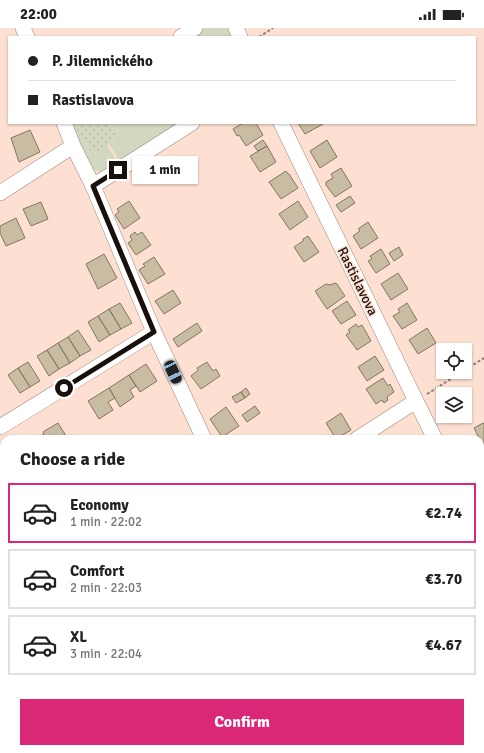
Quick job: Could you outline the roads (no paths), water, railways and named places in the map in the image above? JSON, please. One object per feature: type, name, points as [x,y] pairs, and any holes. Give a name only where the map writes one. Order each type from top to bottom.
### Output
[{"type":"street","points":[[183,36],[195,28]]},
{"type":"street","points":[[64,124],[73,146],[93,186],[154,332],[202,435]]},
{"type":"street","points":[[93,186],[190,124]]},
{"type":"street","name":"Rastislavova","points":[[281,124],[433,435]]},
{"type":"street","points":[[0,193],[73,146]]},
{"type":"street","points":[[0,427],[154,332]]},
{"type":"street","points":[[363,435],[416,401]]}]
